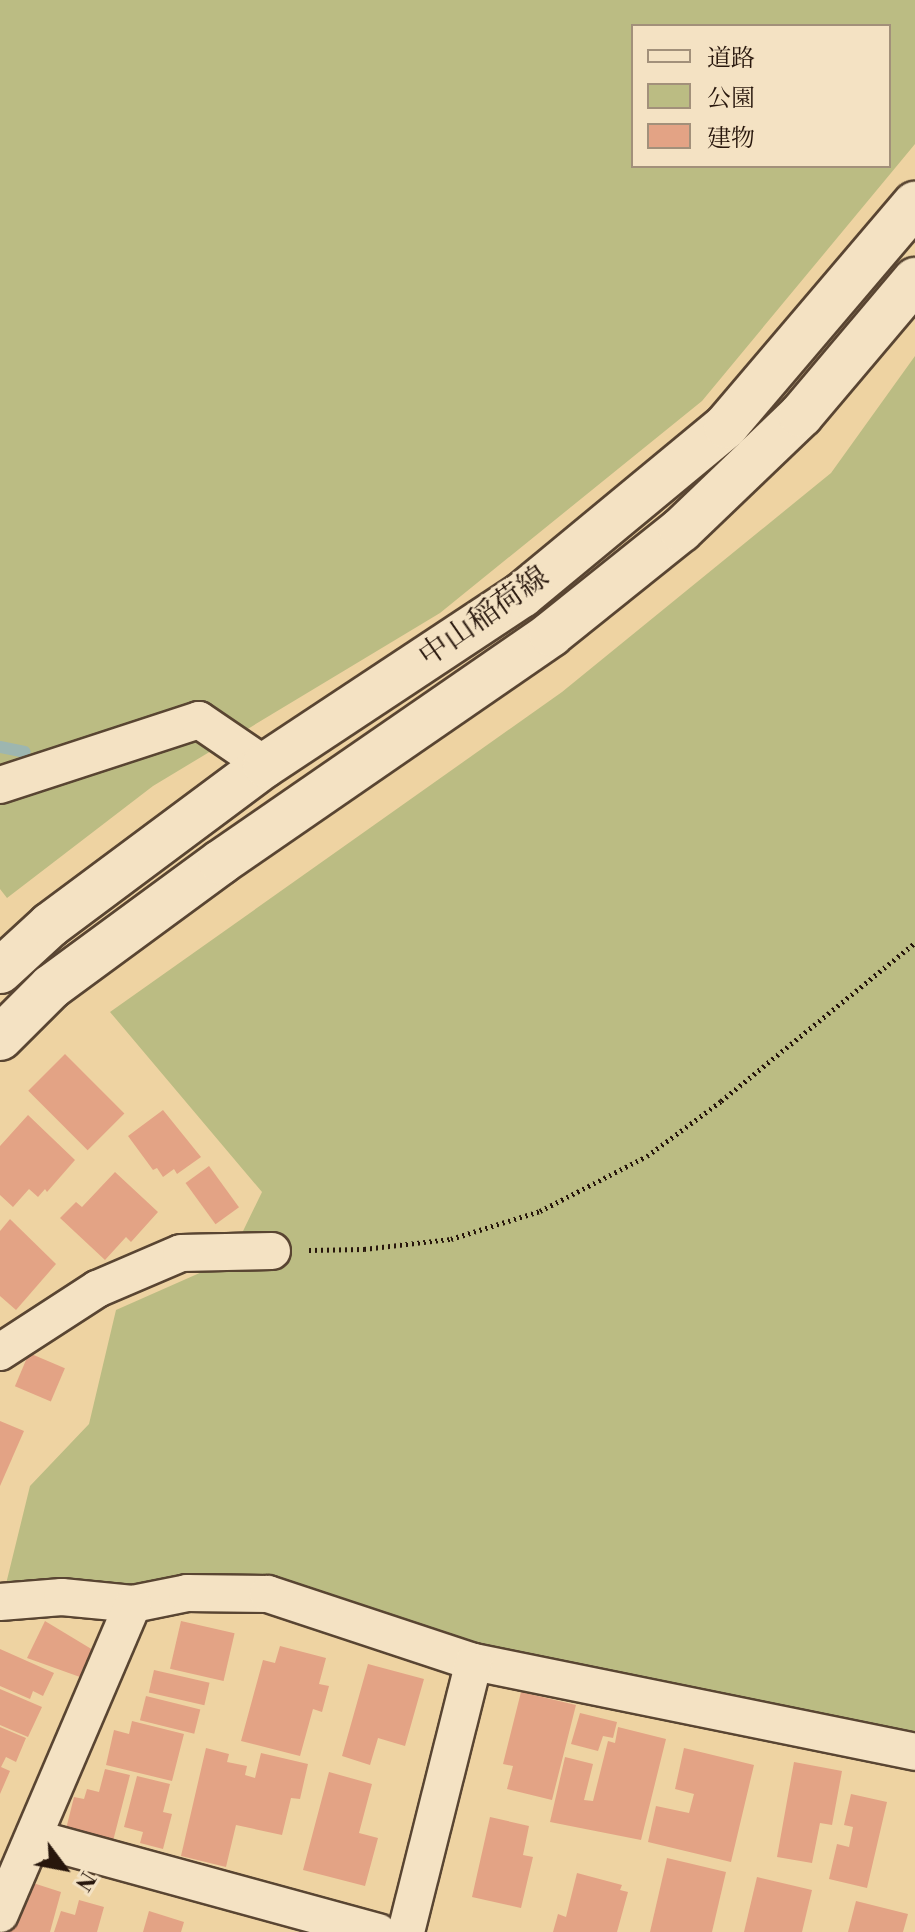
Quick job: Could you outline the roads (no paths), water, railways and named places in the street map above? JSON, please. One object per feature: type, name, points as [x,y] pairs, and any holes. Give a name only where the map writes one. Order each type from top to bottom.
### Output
[{"type":"main road","name":"中山稲荷線","points":[[0,971],[50,925],[265,765],[522,595],[726,426],[915,204]]},
{"type":"main road","name":"中山稲荷線","points":[[0,1038],[51,987],[221,862],[551,634],[681,530],[801,415],[915,280]]},
{"type":"street","points":[[0,785],[199,720],[265,765]]},
{"type":"street","points":[[0,1352],[97,1289],[181,1253],[272,1251]]},
{"type":"street","points":[[0,1602],[62,1597],[133,1604],[187,1593],[268,1594],[474,1662],[915,1752]]},
{"type":"street","points":[[0,1914],[133,1604]]},
{"type":"street","points":[[406,1932],[474,1662]]},
{"type":"street","points":[[34,1838],[378,1932]]},
{"type":"waterway","points":[[0,747],[25,752]]}]
